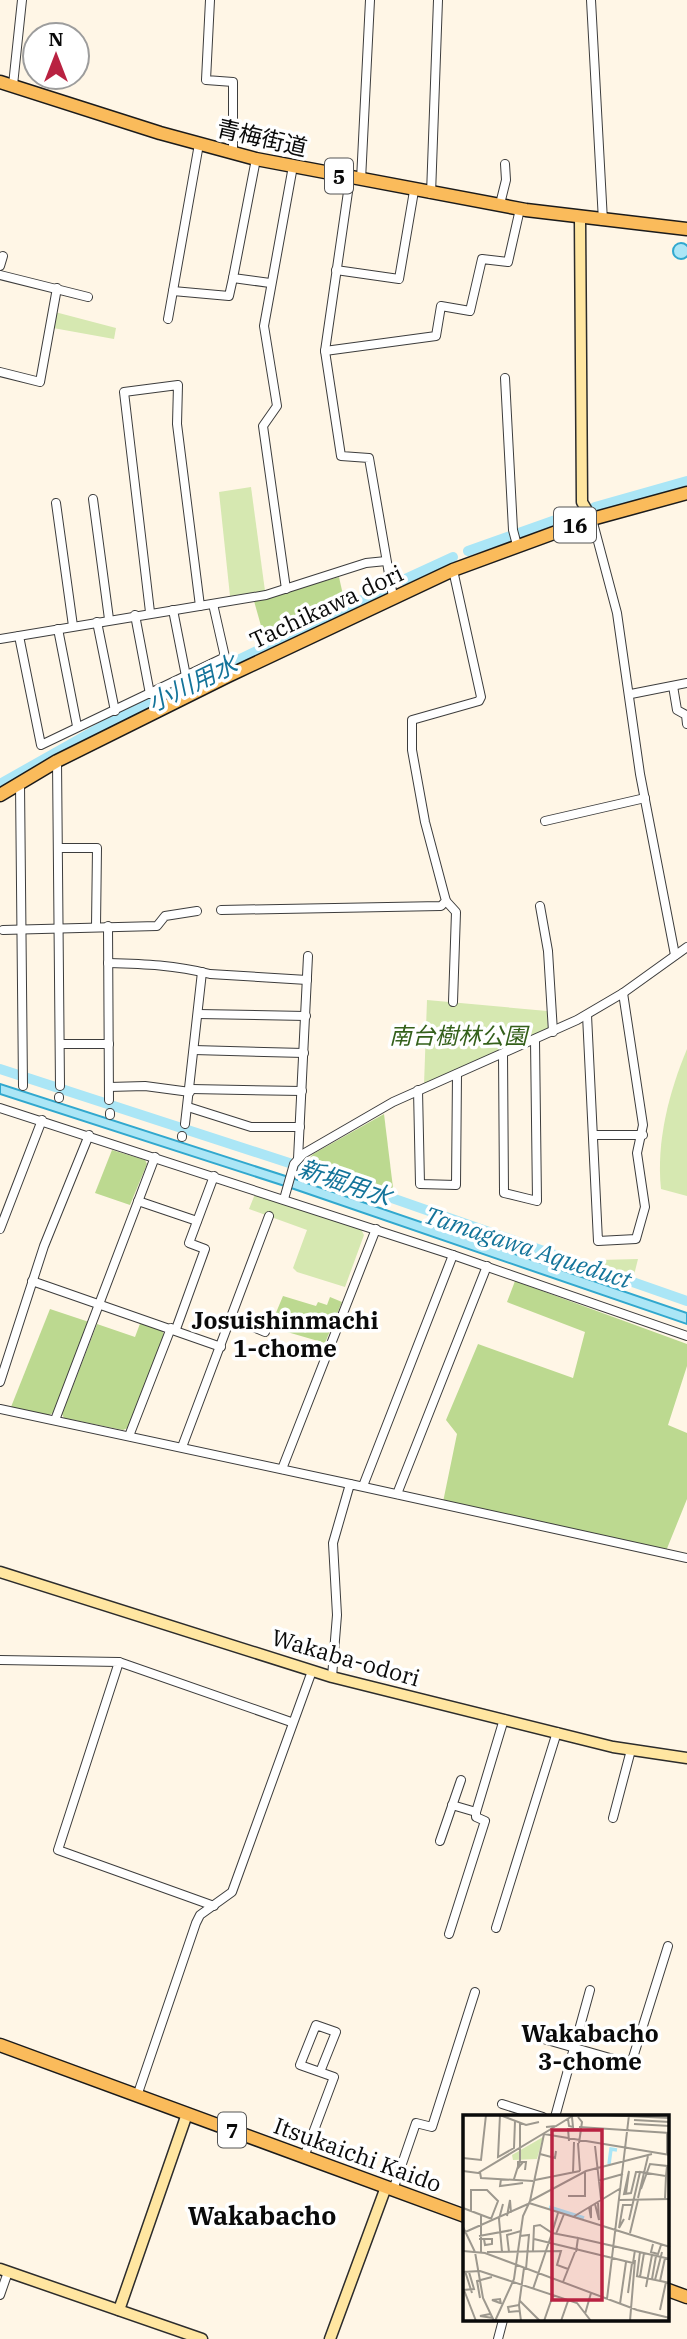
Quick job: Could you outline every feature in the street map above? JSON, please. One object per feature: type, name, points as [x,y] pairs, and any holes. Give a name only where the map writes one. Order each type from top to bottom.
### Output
[{"type":"main road","name":"青梅街道","points":[[6,84],[256,159],[414,191],[580,219],[687,229]]},
{"type":"main road","name":"Tachikawa dori","points":[[0,795],[57,761],[515,537],[687,493]]},
{"type":"main road","name":"Itsukaichi Kaido","points":[[0,2045],[463,2215]]},
{"type":"main road","points":[[670,2291],[687,2297]]},
{"type":"street","points":[[6,84],[22,0]]},
{"type":"street","points":[[210,0],[206,80],[233,82],[233,153]]},
{"type":"street","points":[[370,0],[355,179],[336,270],[325,352],[341,456],[369,458],[393,597]]},
{"type":"street","points":[[431,194],[438,0]]},
{"type":"street","points":[[591,0],[603,222]]},
{"type":"street","points":[[169,319],[199,144]]},
{"type":"street","points":[[173,291],[229,296],[256,159]]},
{"type":"street","points":[[500,204],[506,180],[505,164]]},
{"type":"street","points":[[285,589],[263,426],[277,406],[264,326],[293,166]]},
{"type":"street","points":[[336,270],[399,279],[414,191]]},
{"type":"street","points":[[325,352],[436,336],[441,306],[470,311],[481,259],[508,262],[520,209]]},
{"type":"street","points":[[580,219],[582,502],[592,519],[617,613],[645,798],[676,954]]},
{"type":"street","points":[[0,267],[3,256]]},
{"type":"street","points":[[0,275],[88,297]]},
{"type":"street","points":[[233,278],[270,283]]},
{"type":"street","points":[[0,372],[40,382],[57,288]]},
{"type":"street","points":[[505,378],[515,537]]},
{"type":"street","points":[[150,612],[124,392],[138,390],[178,386],[177,424],[200,606]]},
{"type":"street","points":[[93,499],[109,619]]},
{"type":"street","points":[[56,503],[73,626]]},
{"type":"street","points":[[0,637],[213,604],[285,589],[366,563],[386,561]]},
{"type":"street","points":[[453,569],[481,696],[479,701],[412,719],[412,750],[419,786],[446,901],[456,912],[453,1002]]},
{"type":"street","points":[[19,636],[41,746],[77,726],[115,711],[225,657],[213,604]]},
{"type":"street","points":[[173,610],[186,676]]},
{"type":"street","points":[[135,615],[150,694]]},
{"type":"street","points":[[97,622],[115,711]]},
{"type":"street","points":[[58,629],[77,726]]},
{"type":"street","points":[[631,694],[687,683]]},
{"type":"street","points":[[673,686],[677,710],[686,715],[687,724]]},
{"type":"street","points":[[57,761],[61,928],[60,1086]]},
{"type":"street","points":[[20,784],[23,1079]]},
{"type":"street","points":[[545,821],[645,798]]},
{"type":"street","points":[[60,848],[97,848],[96,926]]},
{"type":"street","points":[[221,910],[441,906],[446,901]]},
{"type":"street","points":[[540,906],[548,951],[553,1032]]},
{"type":"street","points":[[3,930],[157,926],[165,916],[197,911]]},
{"type":"street","points":[[108,926],[109,1100]]},
{"type":"street","points":[[295,1164],[364,1118],[418,1090],[587,1015],[687,947]]},
{"type":"street","points":[[284,1199],[295,1164],[300,1127],[308,956]]},
{"type":"street","points":[[108,963],[155,964],[196,968],[202,972],[307,981]]},
{"type":"street","points":[[185,1124],[202,972]]},
{"type":"street","points":[[587,1015],[598,1241],[636,1239],[645,1207],[637,1153],[643,1135],[623,993]]},
{"type":"street","points":[[198,1014],[306,1016]]},
{"type":"street","points":[[503,1054],[504,1193],[537,1201],[535,1040]]},
{"type":"street","points":[[60,1044],[109,1044]]},
{"type":"street","points":[[194,1050],[304,1053]]},
{"type":"street","points":[[418,1090],[420,1184],[456,1185],[457,1074]]},
{"type":"street","points":[[109,1087],[302,1091]]},
{"type":"street","points":[[188,1107],[251,1127],[300,1127]]},
{"type":"street","points":[[0,1108],[376,1229],[687,1336]]},
{"type":"street","points":[[0,1229],[42,1120]]},
{"type":"street","points":[[0,1382],[32,1281],[89,1135]]},
{"type":"street","points":[[593,1135],[643,1135]]},
{"type":"street","points":[[55,1420],[155,1157]]},
{"type":"street","points":[[130,1436],[205,1249],[189,1243],[214,1176]]},
{"type":"street","points":[[138,1200],[197,1221]]},
{"type":"street","points":[[183,1447],[269,1216]]},
{"type":"street","points":[[282,1469],[376,1229]]},
{"type":"street","points":[[363,1486],[453,1255]]},
{"type":"street","points":[[397,1494],[487,1266]]},
{"type":"street","points":[[32,1281],[100,1302],[221,1347]]},
{"type":"street","points":[[232,1318],[265,1332]]},
{"type":"street","points":[[0,1409],[687,1558]]},
{"type":"street","points":[[332,1678],[338,1615],[333,1543],[350,1483]]},
{"type":"street","name":"Wakaba-odori","points":[[0,1572],[332,1678],[631,1750],[687,1758]]},
{"type":"street","points":[[0,1660],[119,1662],[291,1722]]},
{"type":"street","points":[[119,1662],[58,1850],[214,1906]]},
{"type":"street","points":[[137,2096],[196,1923],[200,1916],[232,1892],[244,1864],[291,1722],[312,1671]]},
{"type":"street","points":[[449,1934],[485,1821],[476,1817],[476,1812],[504,1719]]},
{"type":"street","points":[[496,1928],[557,1732]]},
{"type":"street","points":[[613,1818],[631,1750]]},
{"type":"street","points":[[440,1841],[461,1780]]},
{"type":"street","points":[[452,1805],[476,1812]]},
{"type":"street","points":[[533,2036],[631,2064],[668,1946]]},
{"type":"street","points":[[556,2115],[590,1990]]},
{"type":"street","points":[[330,2339],[416,2123],[432,2127],[475,1992]]},
{"type":"street","points":[[304,2157],[334,2077],[300,2065],[316,2025],[336,2032],[320,2072]]},
{"type":"street","points":[[502,2104],[537,2115]]},
{"type":"street","points":[[119,2310],[187,2114]]},
{"type":"street","points":[[0,2295],[4,2270],[202,2339]]},
{"type":"street","points":[[498,2339],[502,2322]]},
{"type":"green space","points":[[55,312],[116,328],[114,339],[53,328]]},
{"type":"green space","points":[[251,487],[265,591],[230,596],[219,492]]},
{"type":"green space","points":[[339,577],[345,604],[265,640],[254,601]]},
{"type":"green space","name":"南台樹林公園","points":[[427,1000],[547,1011],[548,1030],[424,1085]]},
{"type":"green space","points":[[687,1049],[687,1196],[661,1189],[660,1153],[665,1118]]},
{"type":"green space","points":[[384,1114],[394,1196],[303,1166],[313,1154]]},
{"type":"green space","points":[[112,1150],[145,1160],[147,1164],[130,1205],[95,1193]]},
{"type":"green space","points":[[255,1194],[361,1229],[364,1235],[345,1287],[297,1272],[293,1268],[307,1230],[249,1209]]},
{"type":"green space","points":[[638,1259],[634,1275],[599,1264],[599,1260]]},
{"type":"green space","points":[[515,1281],[687,1344],[687,1366],[668,1425],[687,1433],[687,1499],[666,1551],[443,1502],[457,1434],[446,1420],[478,1344],[573,1378],[585,1332],[507,1302]]},
{"type":"green space","points":[[283,1296],[316,1306],[318,1302],[327,1305],[330,1297],[342,1302],[325,1343],[270,1327]]},
{"type":"green space","points":[[50,1309],[89,1322],[53,1413],[49,1415],[11,1407]]},
{"type":"green space","points":[[141,1321],[161,1329],[164,1334],[128,1428],[123,1430],[64,1418],[62,1414],[97,1324],[135,1337]]},
{"type":"water","points":[[678,244],[686,246],[688,254],[684,258],[678,258],[674,254],[674,248]]},
{"type":"water","points":[[0,1084],[298,1180],[687,1313],[687,1324],[294,1189],[0,1094]]},
{"type":"waterway","name":"小川用水","points":[[595,507],[687,481]]},
{"type":"waterway","name":"小川用水","points":[[468,551],[578,512]]},
{"type":"waterway","name":"小川用水","points":[[403,580],[453,557]]},
{"type":"waterway","name":"小川用水","points":[[0,784],[108,723],[387,588]]},
{"type":"waterway","name":"新堀用水","points":[[0,1069],[326,1175],[687,1301]]},
{"type":"district","name":"Josuishinmachi 1-chome","points":[[285,1334]]},
{"type":"district","name":"Wakabacho 3-chome","points":[[590,2047]]},
{"type":"district","name":"Wakabacho","points":[[262,2215]]},
{"type":"water label","name":"Tamagawa Aqueduct","points":[[528,1247]]}]
